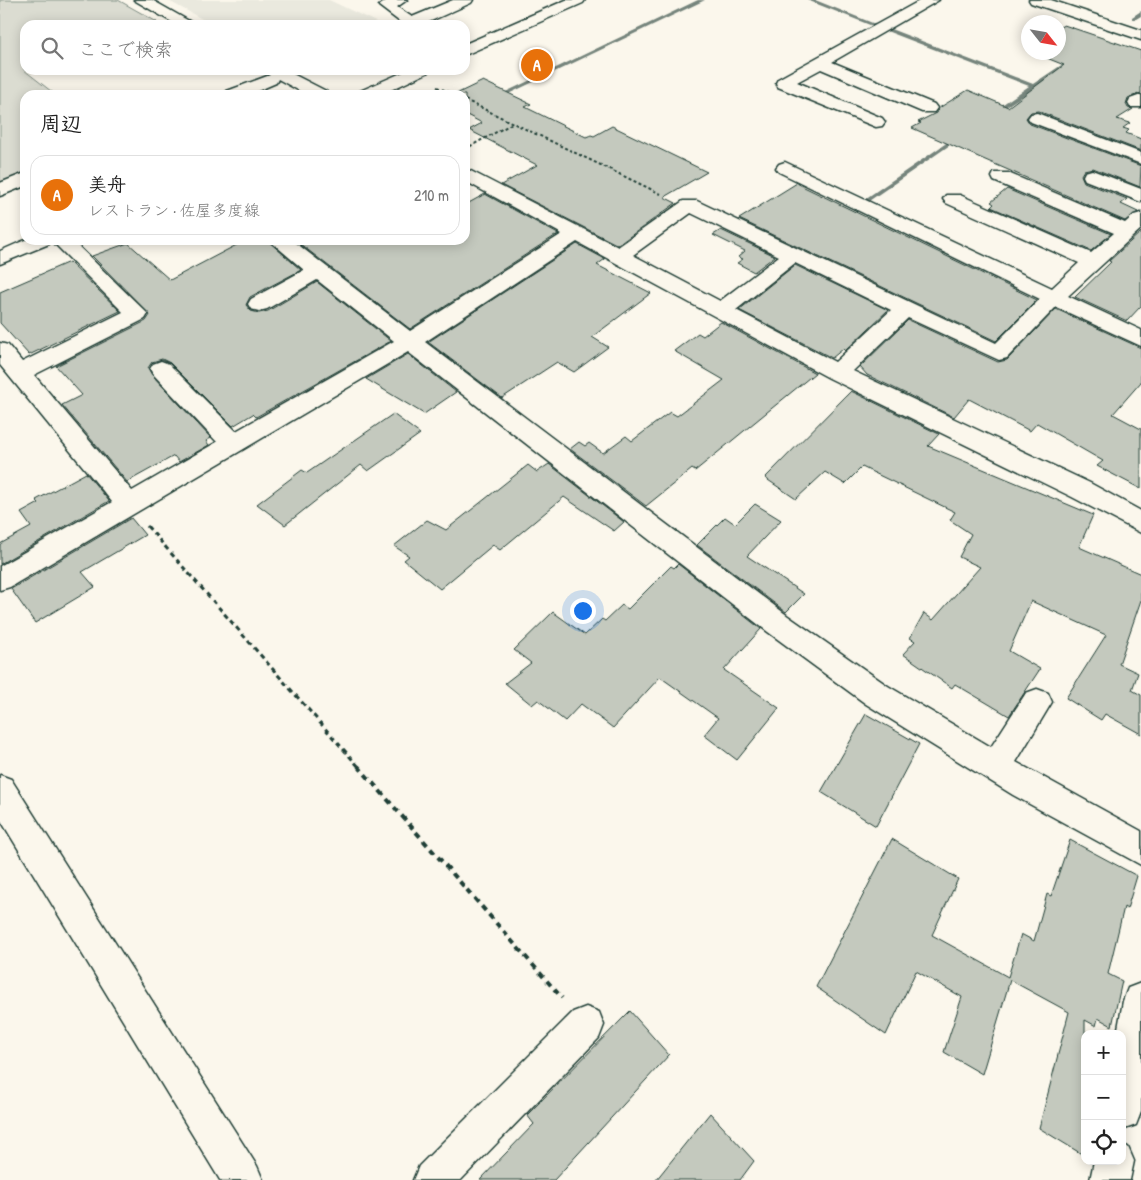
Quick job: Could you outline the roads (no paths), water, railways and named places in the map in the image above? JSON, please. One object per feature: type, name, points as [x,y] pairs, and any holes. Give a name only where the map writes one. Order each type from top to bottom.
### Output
[{"type":"main road","points":[[141,0],[179,20]]},
{"type":"main road","points":[[400,0],[386,6],[405,20]]},
{"type":"main road","points":[[419,20],[466,0]]},
{"type":"main road","points":[[470,48],[578,0]]},
{"type":"main road","points":[[876,122],[784,83],[932,0]]},
{"type":"main road","points":[[1036,0],[1141,35]]},
{"type":"main road","points":[[820,63],[928,108]]},
{"type":"main road","points":[[243,90],[272,75],[308,90]]},
{"type":"main road","points":[[377,90],[411,75]]},
{"type":"main road","points":[[1038,118],[1141,159]]},
{"type":"main road","points":[[785,168],[1141,339]]},
{"type":"main road","points":[[1092,176],[1141,196]]},
{"type":"main road","points":[[470,177],[837,373],[1081,490],[1141,523]]},
{"type":"main road","points":[[617,257],[690,205],[999,353],[1054,297],[1134,225],[1001,177]]},
{"type":"main road","points":[[0,190],[20,181]]},
{"type":"main road","points":[[953,200],[1094,262]]},
{"type":"main road","points":[[0,579],[411,341],[575,234]]},
{"type":"main road","points":[[0,258],[30,245]]},
{"type":"main road","points":[[19,373],[137,314],[66,245]]},
{"type":"main road","points":[[285,245],[548,449],[778,624],[877,695],[996,767],[1141,849]]},
{"type":"main road","points":[[720,312],[793,255]]},
{"type":"main road","points":[[259,304],[318,271]]},
{"type":"main road","points":[[837,373],[906,308]]},
{"type":"main road","points":[[0,350],[129,505]]},
{"type":"main road","points":[[161,368],[234,444]]},
{"type":"main road","points":[[996,767],[1037,702]]},
{"type":"main road","points":[[0,790],[243,1180]]},
{"type":"main road","points":[[1126,1088],[1141,1001]]},
{"type":"main road","points":[[433,1180],[586,1024]]},
{"type":"main road","points":[[1110,1180],[1113,1165]]},
{"type":"waterway","points":[[496,98],[702,0]]},
{"type":"waterway","points":[[810,0],[877,26]]},
{"type":"waterway","points":[[1134,18],[1141,13]]},
{"type":"waterway","points":[[886,29],[1034,86]]},
{"type":"waterway","points":[[1034,86],[1068,63]]},
{"type":"waterway","points":[[995,112],[1034,86]]},
{"type":"waterway","points":[[864,202],[960,136]]},
{"type":"place","name":"美舟","points":[[537,65]]}]
